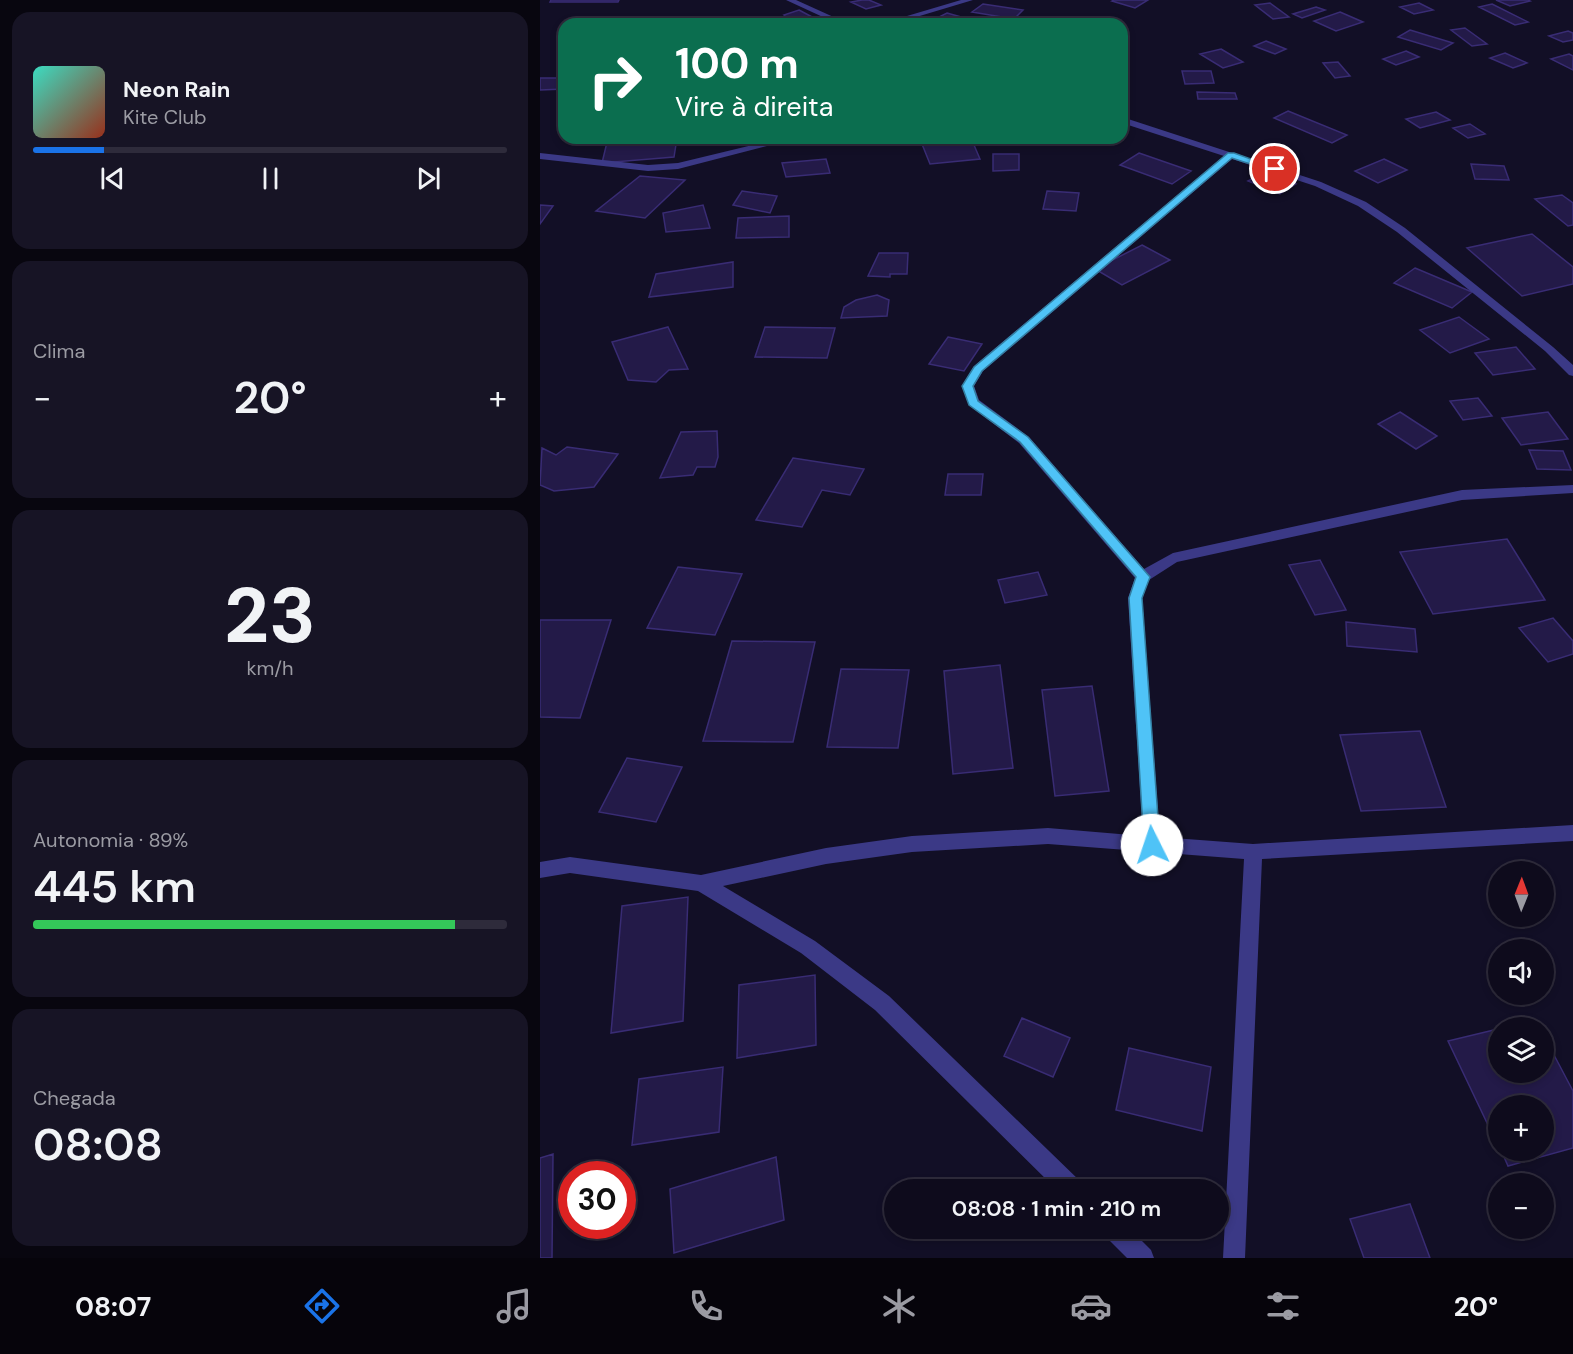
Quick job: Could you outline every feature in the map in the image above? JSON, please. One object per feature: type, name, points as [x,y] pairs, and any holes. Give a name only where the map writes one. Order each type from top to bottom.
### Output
[{"type":"street","points":[[790,0],[831,18]]},
{"type":"street","points":[[905,18],[969,0]]},
{"type":"street","points":[[1128,122],[1318,184],[1362,204],[1401,230],[1549,349],[1573,372]]},
{"type":"street","points":[[540,156],[648,168],[678,166],[768,144]]},
{"type":"street","points":[[1143,577],[1024,440],[973,402],[968,386],[978,369],[1231,155]]},
{"type":"street","points":[[1152,845],[1135,598],[1143,577],[1173,558],[1417,503],[1462,495],[1573,489]]},
{"type":"street","points":[[540,870],[570,865],[701,882],[826,856],[912,843],[1048,836],[1253,852],[1573,833]]},
{"type":"street","points":[[1234,1258],[1253,852]]},
{"type":"street","points":[[701,882],[808,947],[882,1003],[1062,1179]]},
{"type":"street","points":[[1124,1239],[1143,1258]]},
{"type":"building","points":[[551,0],[619,0],[618,2],[550,2]]},
{"type":"building","points":[[862,0],[881,5],[866,9],[851,2]]},
{"type":"building","points":[[1148,0],[1135,8],[1112,1]]},
{"type":"building","points":[[1496,0],[1528,0],[1530,1],[1510,6]]},
{"type":"building","points":[[1270,3],[1289,17],[1273,19],[1255,5]]},
{"type":"building","points":[[1419,3],[1433,10],[1414,14],[1400,7]]},
{"type":"building","points":[[983,4],[1023,10],[1015,18],[972,12]]},
{"type":"building","points":[[1492,4],[1528,22],[1515,25],[1479,7]]},
{"type":"building","points":[[1316,7],[1325,10],[1302,18],[1293,14]]},
{"type":"building","points":[[799,10],[814,18],[788,18],[784,15]]},
{"type":"building","points":[[1340,12],[1363,22],[1336,31],[1314,21]]},
{"type":"building","points":[[947,13],[965,18],[937,18]]},
{"type":"building","points":[[1465,28],[1487,44],[1472,46],[1451,30]]},
{"type":"building","points":[[1410,30],[1453,43],[1441,50],[1398,37]]},
{"type":"building","points":[[1568,31],[1573,33],[1573,40],[1563,42],[1549,36]]},
{"type":"building","points":[[1266,41],[1286,49],[1275,54],[1254,46]]},
{"type":"building","points":[[1221,49],[1243,62],[1223,68],[1200,54]]},
{"type":"building","points":[[1406,51],[1419,57],[1396,65],[1383,59]]},
{"type":"building","points":[[1505,53],[1527,63],[1513,68],[1490,58]]},
{"type":"building","points":[[1569,54],[1573,56],[1573,70],[1551,59]]},
{"type":"building","points":[[1338,62],[1350,76],[1335,78],[1323,63]]},
{"type":"building","points":[[1182,71],[1211,71],[1214,83],[1185,84]]},
{"type":"building","points":[[540,78],[558,78],[558,89],[540,90]]},
{"type":"building","points":[[1197,92],[1235,93],[1237,99],[1198,99]]},
{"type":"building","points":[[1288,111],[1347,135],[1332,143],[1274,118]]},
{"type":"building","points":[[1436,112],[1450,120],[1420,128],[1406,119]]},
{"type":"building","points":[[1470,124],[1485,134],[1468,138],[1453,128]]},
{"type":"building","points":[[607,144],[676,144],[674,157],[602,163]]},
{"type":"building","points":[[922,144],[974,144],[980,159],[930,164]]},
{"type":"building","points":[[991,144],[1040,144],[991,145]]},
{"type":"building","points":[[1139,153],[1191,171],[1172,184],[1120,165]]},
{"type":"building","points":[[993,154],[1019,154],[1019,170],[993,171]]},
{"type":"building","points":[[826,159],[830,173],[786,177],[782,163]]},
{"type":"building","points":[[1384,159],[1407,170],[1378,183],[1355,171]]},
{"type":"building","points":[[1471,164],[1504,166],[1509,180],[1475,179]]},
{"type":"building","points":[[1265,172],[1296,184],[1280,194],[1248,181]]},
{"type":"building","points":[[640,176],[685,180],[645,218],[596,211]]},
{"type":"building","points":[[742,191],[777,196],[770,213],[733,205]]},
{"type":"building","points":[[1047,191],[1079,193],[1076,211],[1043,209]]},
{"type":"building","points":[[1562,195],[1573,203],[1573,225],[1568,226],[1535,199]]},
{"type":"building","points":[[540,205],[553,206],[540,224]]},
{"type":"building","points":[[703,205],[710,228],[666,232],[663,213]]},
{"type":"building","points":[[789,216],[789,237],[736,238],[738,218]]},
{"type":"building","points":[[1532,234],[1573,267],[1573,284],[1522,296],[1467,248]]},
{"type":"building","points":[[1142,245],[1170,260],[1122,285],[1095,269]]},
{"type":"building","points":[[879,253],[908,253],[907,274],[890,274],[890,277],[868,276]]},
{"type":"building","points":[[733,262],[733,287],[649,297],[656,274]]},
{"type":"building","points":[[1415,268],[1472,292],[1452,308],[1394,283]]},
{"type":"building","points":[[877,295],[889,300],[887,316],[841,318],[844,307],[856,300]]},
{"type":"building","points":[[1459,317],[1489,339],[1450,353],[1420,330]]},
{"type":"building","points":[[668,327],[688,369],[669,370],[656,382],[628,380],[612,342]]},
{"type":"building","points":[[765,327],[835,328],[827,358],[755,357]]},
{"type":"building","points":[[948,337],[982,344],[964,371],[929,364]]},
{"type":"building","points":[[1516,347],[1535,369],[1493,375],[1475,353]]},
{"type":"building","points":[[1478,398],[1492,416],[1463,420],[1450,401]]},
{"type":"building","points":[[1400,412],[1437,436],[1416,449],[1378,424]]},
{"type":"building","points":[[1548,412],[1568,439],[1521,445],[1502,418]]},
{"type":"building","points":[[717,431],[718,457],[715,467],[697,467],[693,475],[660,478],[681,432]]},
{"type":"building","points":[[567,447],[618,454],[594,487],[554,491],[540,485],[542,448],[556,455]]},
{"type":"building","points":[[1529,450],[1563,451],[1571,470],[1537,469]]},
{"type":"building","points":[[793,458],[864,469],[850,495],[822,490],[802,527],[756,520]]},
{"type":"building","points":[[948,474],[983,474],[981,495],[945,495]]},
{"type":"building","points":[[1507,539],[1545,600],[1433,614],[1400,552]]},
{"type":"building","points":[[1320,560],[1346,610],[1315,615],[1289,565]]},
{"type":"building","points":[[678,567],[742,574],[715,635],[647,628]]},
{"type":"building","points":[[1038,572],[1047,595],[1005,603],[998,580]]},
{"type":"building","points":[[1553,618],[1573,641],[1573,654],[1548,662],[1519,628]]},
{"type":"building","points":[[540,620],[611,620],[580,718],[540,717]]},
{"type":"building","points":[[1346,622],[1415,629],[1417,652],[1347,646]]},
{"type":"building","points":[[732,641],[815,642],[793,742],[703,741]]},
{"type":"building","points":[[1000,665],[1013,768],[953,774],[944,671]]},
{"type":"building","points":[[841,669],[909,670],[898,748],[827,747]]},
{"type":"building","points":[[1092,686],[1109,791],[1055,796],[1042,690]]},
{"type":"building","points":[[1420,731],[1446,807],[1361,811],[1340,735]]},
{"type":"building","points":[[627,758],[682,767],[656,822],[599,812]]},
{"type":"building","points":[[688,897],[683,1021],[611,1033],[622,906]]},
{"type":"building","points":[[815,975],[816,1045],[737,1058],[739,985]]},
{"type":"building","points":[[1022,1018],[1070,1038],[1053,1077],[1004,1056]]},
{"type":"building","points":[[1488,1031],[1488,1083],[1554,1083],[1554,1055],[1573,1091],[1573,1148],[1554,1153],[1554,1095],[1488,1095],[1488,1125],[1448,1041]]},
{"type":"building","points":[[1129,1048],[1211,1067],[1202,1131],[1116,1110]]},
{"type":"building","points":[[723,1067],[719,1132],[632,1145],[639,1079]]},
{"type":"building","points":[[553,1154],[552,1258],[540,1258],[540,1158]]},
{"type":"building","points":[[776,1157],[784,1220],[674,1253],[670,1189]]},
{"type":"building","points":[[1506,1161],[1526,1161],[1508,1166]]},
{"type":"building","points":[[1410,1204],[1430,1258],[1364,1258],[1350,1219]]},
{"type":"route","points":[[1152,845],[1135,598],[1143,577],[1024,440],[973,402],[968,386],[978,369],[1231,155],[1275,169]]}]
